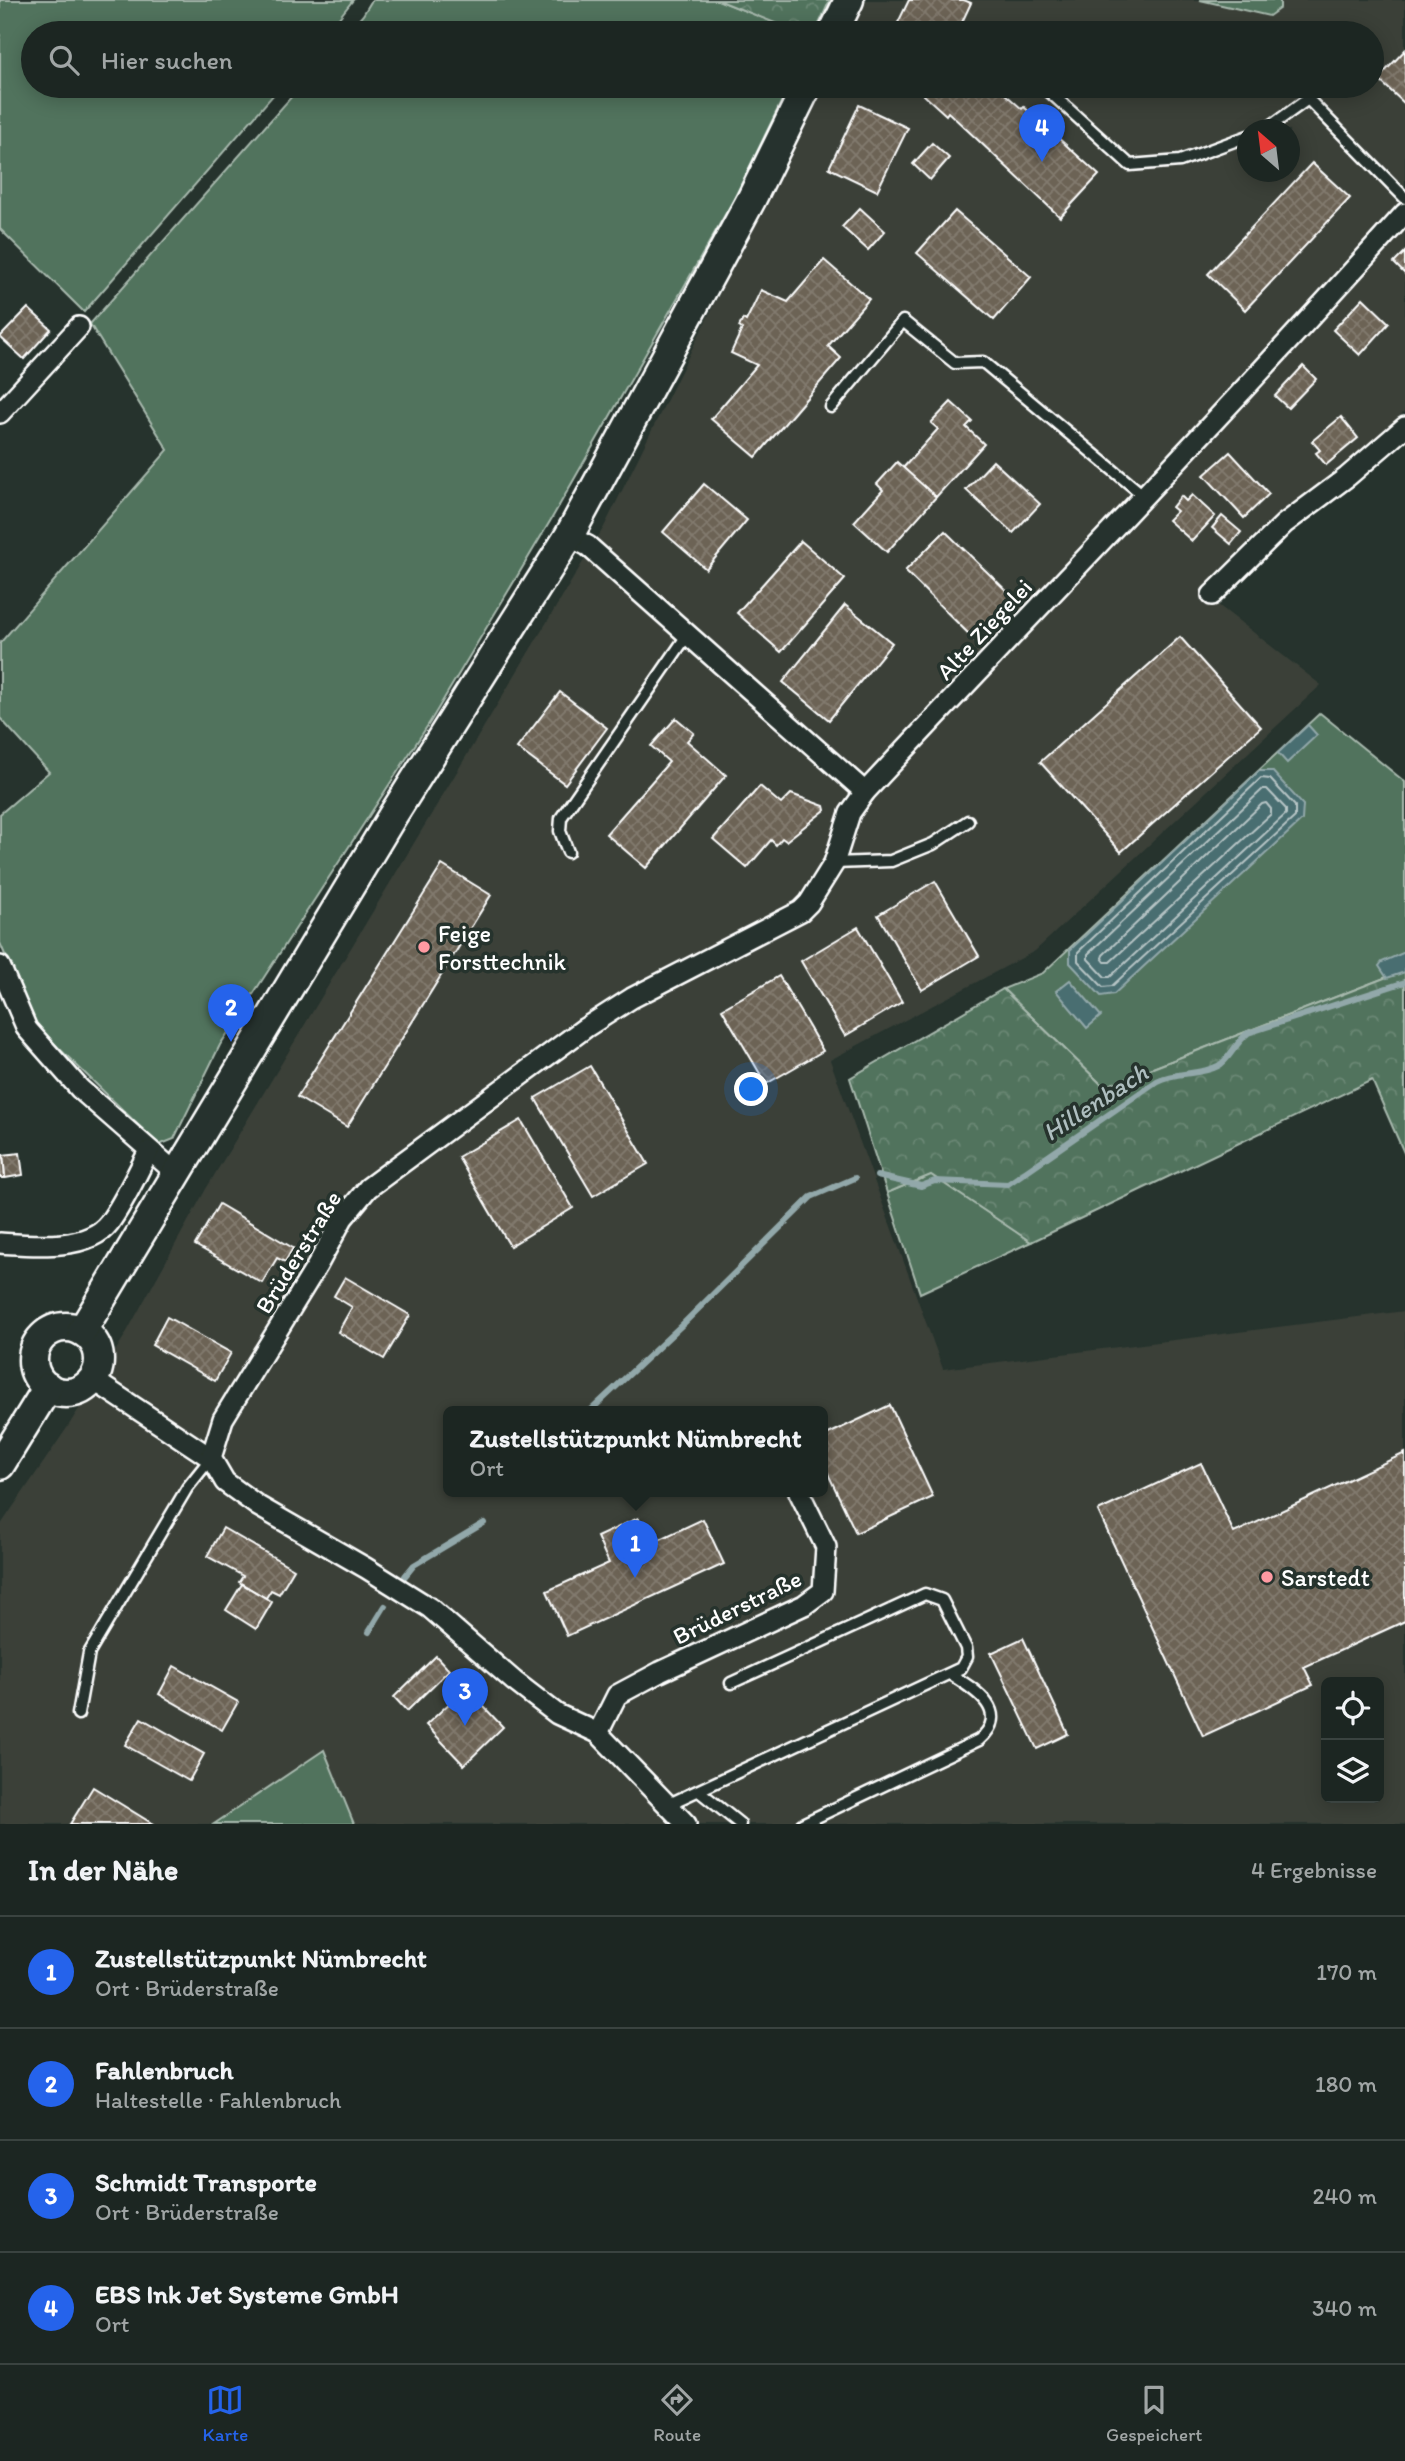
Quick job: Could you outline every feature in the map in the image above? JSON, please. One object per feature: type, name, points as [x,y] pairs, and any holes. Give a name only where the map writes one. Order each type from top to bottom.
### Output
[{"type":"main road","points":[[839,21],[849,0]]},
{"type":"main road","points":[[82,1331],[393,815],[569,536],[751,200],[801,98]]},
{"type":"main road","points":[[65,1326],[82,1331],[92,1340],[97,1350],[99,1360],[92,1379],[75,1391],[65,1392],[48,1387],[37,1376],[33,1366],[33,1354],[37,1344],[44,1335],[54,1329],[65,1326]]},
{"type":"main road","points":[[0,1465],[48,1387]]},
{"type":"street","name":"Alte Ziegelei","points":[[865,792],[1143,495],[1222,416],[1405,213]]},
{"type":"street","points":[[0,413],[79,327]]},
{"type":"street","points":[[1212,595],[1284,524],[1347,477],[1405,427]]},
{"type":"street","points":[[569,536],[588,546],[865,792]]},
{"type":"street","name":"Brüderstraße","points":[[211,1458],[223,1419],[317,1266],[343,1218],[368,1188],[620,1005],[801,911],[834,863],[850,813],[865,792]]},
{"type":"street","points":[[0,966],[27,1029],[80,1089],[176,1173]]},
{"type":"street","points":[[0,1243],[47,1245],[81,1241],[99,1231],[107,1225],[149,1151]]},
{"type":"street","points":[[92,1379],[211,1458],[225,1482],[258,1506],[430,1608],[514,1681],[558,1714],[598,1732],[686,1824]]},
{"type":"street","name":"Brüderstraße","points":[[598,1732],[617,1695],[804,1605],[823,1591],[826,1546],[802,1497]]},
{"type":"lane","points":[[1056,98],[1130,165],[1180,161],[1237,140]]},
{"type":"lane","points":[[1282,119],[1308,99],[1405,198]]},
{"type":"lane","points":[[831,407],[903,321],[955,362],[983,362],[1143,495]]},
{"type":"lane","points":[[568,852],[559,831],[561,818],[688,634]]},
{"type":"lane","points":[[834,863],[891,860],[933,844],[968,821]]},
{"type":"lane","points":[[78,1714],[89,1653],[187,1489],[211,1458]]},
{"type":"lane","points":[[666,1805],[950,1674],[965,1663],[966,1648],[942,1600],[925,1594],[731,1684]]},
{"type":"lane","points":[[802,1824],[984,1735],[990,1726],[991,1718],[985,1699],[950,1674]]},
{"type":"lane","points":[[699,1791],[740,1824]]},
{"type":"shaded area","points":[[864,0],[1200,0],[1269,16],[1280,8],[1280,0],[1405,0],[1405,411],[1204,594],[1321,685],[1035,951],[830,1060],[943,1369],[1405,1311],[1405,1824],[354,1824],[323,1750],[214,1824],[0,1824],[0,1526],[67,1428],[124,1337],[206,1189],[604,527],[816,98],[1384,98],[1384,21],[854,21]]},
{"type":"green space","points":[[0,0],[353,0],[336,21],[21,21],[21,98],[271,98],[84,312],[0,229]]},
{"type":"green space","points":[[372,0],[718,0],[770,21],[358,21]]},
{"type":"green space","points":[[718,0],[830,0],[820,21],[770,21]]},
{"type":"green space","points":[[1200,0],[1280,0],[1280,8],[1269,16]]},
{"type":"green space","points":[[290,98],[783,98],[734,199],[552,518],[430,722],[220,1045],[174,1139],[159,1145],[35,1025],[0,943],[0,814],[49,772],[0,718],[0,643],[168,450],[90,324]]},
{"type":"green space","points":[[1320,713],[1405,782],[1405,970],[1104,1087],[1003,989],[1043,973]]},
{"type":"green space","points":[[1405,970],[1405,1155],[1372,1080],[1031,1242],[931,1175],[887,1193],[850,1078],[1003,989],[1104,1087]]},
{"type":"green space","points":[[931,1174],[1031,1242],[920,1293],[887,1193]]},
{"type":"green space","points":[[324,1750],[354,1824],[214,1824]]},
{"type":"water","points":[[1308,725],[1317,735],[1287,763],[1278,753]]},
{"type":"water","points":[[1259,771],[1272,771],[1303,805],[1302,820],[1114,994],[1101,996],[1070,963],[1070,950]]},
{"type":"water","points":[[1405,952],[1405,972],[1387,978],[1379,966]]},
{"type":"water","points":[[1070,980],[1101,1016],[1087,1028],[1056,991]]},
{"type":"building","points":[[909,0],[964,0],[971,3],[963,21],[899,21]]},
{"type":"building","points":[[1405,50],[1405,104],[1384,85],[1384,73]]},
{"type":"building","points":[[927,98],[1010,98],[1022,109],[1024,107],[1099,175],[1060,217],[948,112],[946,115]]},
{"type":"building","points":[[859,105],[908,128],[877,191],[829,168]]},
{"type":"building","points":[[932,143],[949,158],[930,180],[913,164]]},
{"type":"building","points":[[1312,163],[1350,198],[1245,310],[1208,274],[1294,182],[1300,182],[1300,176]]},
{"type":"building","points":[[860,208],[885,231],[868,250],[842,227]]},
{"type":"building","points":[[955,211],[1031,277],[994,320],[917,253]]},
{"type":"building","points":[[1405,252],[1405,274],[1394,263]]},
{"type":"building","points":[[824,260],[869,299],[828,346],[841,358],[756,457],[711,419],[757,365],[731,353],[742,329],[739,327],[743,319],[746,321],[761,290],[788,302]]},
{"type":"building","points":[[1363,298],[1389,323],[1360,355],[1333,330]]},
{"type":"building","points":[[28,308],[51,329],[24,359],[0,337]]},
{"type":"building","points":[[1303,366],[1316,379],[1288,408],[1275,396]]},
{"type":"building","points":[[951,402],[972,421],[966,427],[984,444],[936,497],[903,468],[938,429],[931,423]]},
{"type":"building","points":[[1341,417],[1358,438],[1326,465],[1316,453],[1320,450],[1312,441]]},
{"type":"building","points":[[1230,452],[1269,494],[1244,518],[1204,475]]},
{"type":"building","points":[[993,461],[1040,504],[1013,533],[966,490]]},
{"type":"building","points":[[897,462],[936,497],[887,552],[854,522],[883,490],[877,484]]},
{"type":"building","points":[[704,484],[747,520],[706,569],[663,532]]},
{"type":"building","points":[[1192,495],[1215,516],[1192,541],[1168,520],[1177,511],[1172,507],[1181,496],[1186,501]]},
{"type":"building","points":[[1222,516],[1241,532],[1231,544],[1212,528]]},
{"type":"building","points":[[945,531],[1019,603],[979,644],[905,571]]},
{"type":"building","points":[[801,541],[845,579],[781,652],[737,613]]},
{"type":"building","points":[[845,605],[892,643],[829,720],[783,682]]},
{"type":"building","points":[[1180,637],[1261,727],[1121,852],[1040,762]]},
{"type":"building","points":[[560,692],[607,728],[565,784],[517,748]]},
{"type":"building","points":[[676,718],[694,733],[687,741],[726,775],[646,868],[606,834],[669,762],[651,746]]},
{"type":"building","points":[[760,786],[781,804],[791,794],[824,806],[825,810],[786,841],[782,838],[776,845],[771,840],[747,868],[713,839]]},
{"type":"building","name":"Feige Forsttechnik","points":[[442,865],[491,895],[347,1127],[297,1097]]},
{"type":"building","points":[[935,881],[979,956],[922,990],[878,915]]},
{"type":"building","points":[[858,927],[902,1002],[845,1036],[801,961]]},
{"type":"building","points":[[779,976],[823,1051],[766,1084],[722,1009]]},
{"type":"building","points":[[590,1066],[648,1164],[593,1196],[535,1098]]},
{"type":"building","points":[[521,1120],[573,1208],[510,1246],[458,1157]]},
{"type":"building","points":[[20,1153],[23,1175],[5,1178],[3,1155]]},
{"type":"building","points":[[0,1155],[3,1155],[5,1178],[0,1178]]},
{"type":"building","points":[[219,1204],[293,1248],[285,1262],[277,1258],[262,1283],[195,1245]]},
{"type":"building","points":[[345,1277],[410,1315],[384,1359],[338,1332],[352,1307],[334,1296]]},
{"type":"building","points":[[167,1317],[231,1353],[215,1381],[152,1345]]},
{"type":"building","points":[[890,1405],[933,1497],[856,1533],[828,1474],[828,1434]]},
{"type":"building","name":"Sarstedt","points":[[1405,1453],[1405,1621],[1304,1667],[1313,1685],[1203,1736],[1098,1511],[1201,1463],[1234,1533]]},
{"type":"building","points":[[638,1518],[650,1544],[703,1519],[724,1564],[567,1636],[547,1591],[609,1563],[597,1537]]},
{"type":"building","points":[[223,1528],[294,1569],[279,1594],[271,1590],[266,1598],[239,1582],[243,1576],[207,1556]]},
{"type":"building","points":[[242,1584],[272,1602],[256,1629],[226,1610]]},
{"type":"building","points":[[1023,1638],[1068,1734],[1037,1749],[991,1653]]},
{"type":"building","points":[[436,1656],[449,1670],[407,1711],[394,1697]]},
{"type":"building","points":[[174,1666],[238,1702],[222,1730],[159,1694]]},
{"type":"building","points":[[466,1688],[503,1727],[464,1765],[426,1725]]},
{"type":"building","points":[[141,1718],[204,1754],[189,1781],[125,1745]]},
{"type":"building","points":[[93,1787],[153,1824],[70,1824]]},
{"type":"waterway","name":"Hillenbach","points":[[877,1176],[921,1186],[935,1181],[1008,1184],[1157,1081],[1222,1064],[1248,1033],[1405,982]]},
{"type":"waterway","name":"Hillenbach","points":[[595,1406],[811,1197],[855,1178]]},
{"type":"waterway","name":"Hillenbach","points":[[405,1576],[414,1565],[484,1523]]},
{"type":"waterway","name":"Hillenbach","points":[[369,1632],[385,1606]]},
{"type":"place","name":"EBS Ink Jet Systeme GmbH","points":[[1042,162]]},
{"type":"place","name":"Feige Forsttechnik","points":[[424,947]]},
{"type":"place","name":"Fahlenbruch","points":[[231,1042]]},
{"type":"place","name":"Sarstedt","points":[[1267,1577]]},
{"type":"place","name":"Zustellstützpunkt Nümbrecht","points":[[635,1578]]},
{"type":"place","name":"Schmidt Transporte","points":[[465,1726]]}]
